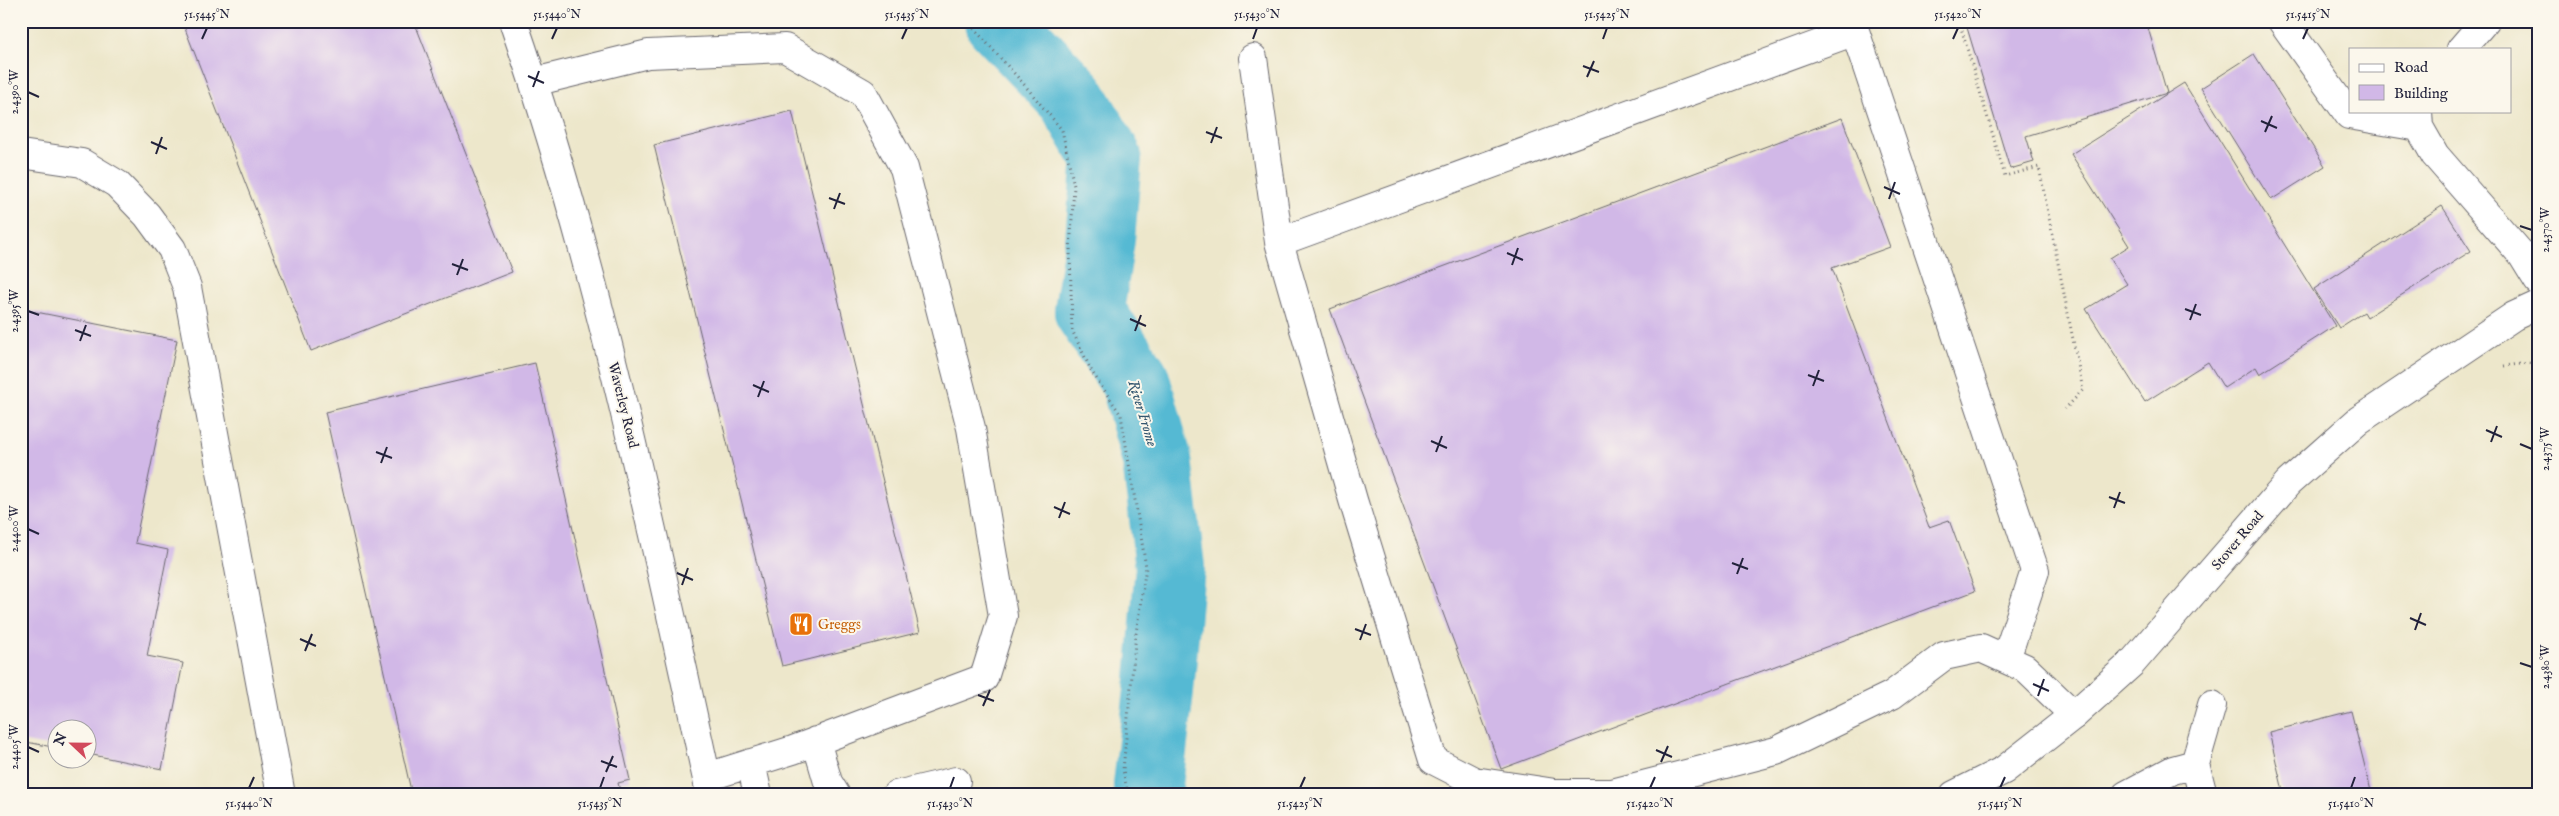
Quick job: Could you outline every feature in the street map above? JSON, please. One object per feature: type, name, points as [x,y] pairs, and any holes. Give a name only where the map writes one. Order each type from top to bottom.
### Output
[{"type":"street","name":"Waverley Road","points":[[513,21],[544,110],[622,395],[708,786]]},
{"type":"street","points":[[2282,21],[2349,115],[2419,119],[2435,155],[2522,255],[2538,281]]},
{"type":"street","points":[[2462,48],[2486,21]]},
{"type":"street","points":[[1279,242],[1855,31],[2035,571],[2006,659]]},
{"type":"street","points":[[534,82],[648,54],[785,48],[862,92],[904,168],[971,428],[1003,616],[984,678],[752,763],[708,786]]},
{"type":"street","points":[[1253,58],[1279,242],[1354,500],[1433,760],[1474,781],[1555,793],[1612,793],[1776,751],[1892,694],[1944,656],[1981,648],[2025,668],[2074,715]]},
{"type":"street","points":[[21,154],[82,163],[117,184],[147,216],[172,249],[187,287],[281,795]]},
{"type":"street","name":"Stover Road","points":[[1954,795],[2004,770],[2074,715],[2132,663],[2288,483],[2352,426],[2514,316],[2538,305]]},
{"type":"street","points":[[2203,795],[2195,764],[2212,705]]},
{"type":"street","points":[[816,741],[828,782],[836,795]]},
{"type":"street","points":[[752,763],[758,795]]},
{"type":"street","points":[[2126,795],[2173,770],[2195,764]]},
{"type":"street","points":[[896,795],[956,781]]},
{"type":"path","points":[[967,21],[1062,130],[1074,186],[1070,250],[1072,330],[1092,372],[1121,415],[1130,460],[1146,567],[1136,633],[1123,770],[1128,795]]},
{"type":"path","points":[[1959,21],[2005,176],[2040,167],[2083,390],[2065,409]]},
{"type":"building","points":[[182,21],[414,21],[512,272],[311,351]]},
{"type":"building","points":[[1965,21],[2146,21],[2167,93],[2026,136],[2034,162],[2010,169]]},
{"type":"building","points":[[2254,54],[2325,166],[2271,200],[2201,88]]},
{"type":"building","points":[[2184,83],[2335,326],[2260,374],[2256,367],[2224,388],[2208,362],[2145,402],[2086,309],[2127,284],[2110,258],[2129,246],[2071,154]]},
{"type":"building","points":[[792,111],[920,632],[782,666],[654,145]]},
{"type":"building","points":[[1842,118],[1890,247],[1832,268],[1929,527],[1949,520],[1975,591],[1501,769],[1330,309]]},
{"type":"building","points":[[2442,206],[2471,251],[2367,317],[2364,312],[2339,328],[2314,289]]},
{"type":"building","points":[[21,309],[177,340],[135,543],[168,550],[147,656],[183,663],[162,769],[98,756],[98,718],[48,718],[48,746],[21,741]]},
{"type":"building","points":[[535,363],[630,780],[618,783],[621,795],[412,795],[325,412]]},
{"type":"building","points":[[2351,711],[2372,795],[2284,795],[2269,732]]},
{"type":"waterway","name":"River Frome","points":[[999,21],[1072,98],[1107,158],[1100,239],[1089,311],[1135,380],[1157,460],[1170,567],[1159,691],[1148,785],[1150,795]]},
{"type":"place","name":"Greggs","points":[[801,624]]}]
